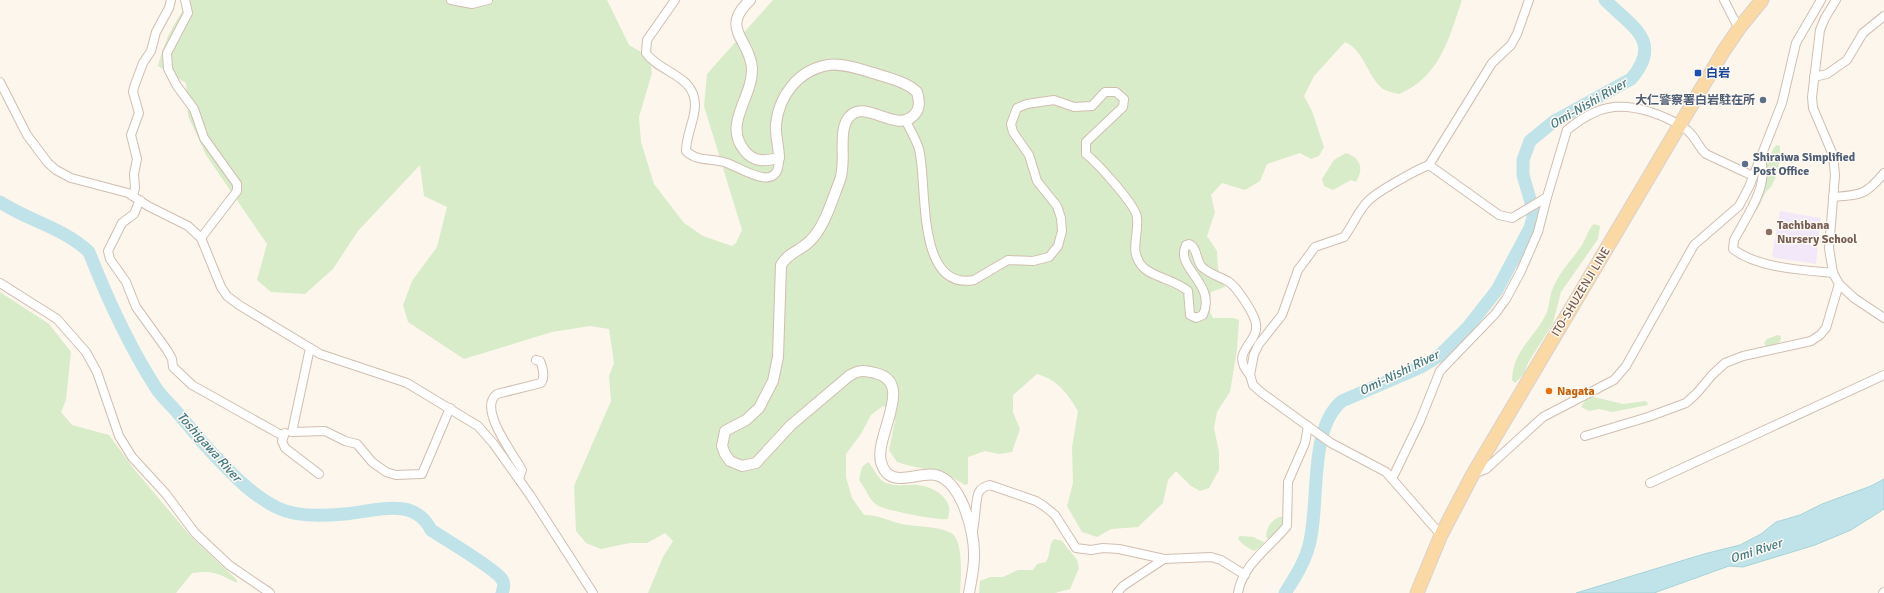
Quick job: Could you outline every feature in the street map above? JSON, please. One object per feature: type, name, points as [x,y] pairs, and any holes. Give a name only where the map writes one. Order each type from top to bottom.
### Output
[{"type":"main road","name":"ITO-SHUZENJI LINE","points":[[1417,593],[1441,535],[1473,474],[1739,29],[1762,0]]},
{"type":"street","points":[[171,0],[169,8],[154,37],[151,51],[144,63],[134,87],[133,92],[139,113],[131,135],[137,159],[134,174],[136,198],[134,214],[122,223],[108,251],[110,259],[126,282],[136,307],[167,350],[173,367],[192,385],[283,436]]},
{"type":"street","points":[[185,0],[188,12],[167,53],[168,69],[176,86],[194,109],[204,138],[236,184],[237,191],[201,238]]},
{"type":"street","points":[[451,0],[472,4],[488,0]]},
{"type":"street","points":[[674,0],[647,40],[646,53],[650,58],[683,80],[691,88],[694,95],[695,106],[686,144],[686,151],[698,159],[718,160],[764,178],[772,176],[780,164],[775,126],[783,97],[795,81],[820,67],[838,65],[866,71],[911,87],[917,92],[919,106],[914,116],[906,121],[896,121],[860,112],[850,116],[847,120],[843,133],[842,174],[820,228],[807,243],[789,255],[781,265],[778,357],[773,381],[759,408],[746,420],[725,431],[722,446],[730,461],[742,466],[750,466],[762,457],[791,425],[849,376],[860,370],[878,373],[890,382],[894,394],[879,451],[884,470],[892,476],[901,478],[925,474],[937,476],[944,479],[959,495],[972,534],[974,556],[969,593]]},
{"type":"street","points":[[750,0],[741,8],[736,18],[737,35],[751,62],[752,71],[750,83],[736,123],[735,136],[751,158],[761,161],[780,158]]},
{"type":"street","points":[[1250,375],[1259,344],[1282,315],[1298,270],[1309,252],[1315,246],[1344,237],[1355,218],[1369,199],[1417,170],[1429,165],[1492,63],[1511,45],[1517,34],[1529,0]]},
{"type":"street","points":[[1724,0],[1739,29]]},
{"type":"street","points":[[1473,474],[1486,469],[1543,417],[1614,380],[1626,366],[1694,245],[1739,206],[1753,176],[1782,103],[1796,43],[1821,0]]},
{"type":"street","points":[[1836,0],[1825,18],[1820,30],[1814,78],[1814,108],[1833,155],[1835,176],[1829,248],[1833,273],[1839,284],[1854,298],[1884,318]]},
{"type":"street","points":[[1814,78],[1827,74],[1847,60],[1863,33],[1884,16]]},
{"type":"street","points":[[0,82],[26,135],[48,163],[56,170],[71,178],[116,189],[188,226],[201,238],[214,273],[227,296],[239,305],[310,348],[329,357],[407,383],[450,408],[484,431],[519,479],[593,593]]},
{"type":"street","points":[[906,121],[919,149],[930,244],[934,257],[940,269],[947,275],[962,281],[970,281],[1008,260],[1033,261],[1049,257],[1058,246],[1062,231],[1061,218],[1057,206],[1037,181],[1029,155],[1013,132],[1011,124],[1017,108],[1027,104],[1054,100],[1074,107],[1092,106],[1105,92],[1116,92],[1124,99],[1123,107],[1086,142],[1086,154],[1097,163],[1130,202],[1138,218],[1134,238],[1135,247],[1142,266],[1180,284],[1188,291],[1190,315],[1196,318],[1203,315],[1205,296],[1203,287],[1187,265],[1184,254],[1186,245],[1189,244],[1194,248],[1203,268],[1230,282],[1238,291],[1252,314],[1256,325],[1256,332],[1244,350],[1242,364],[1250,375],[1253,385],[1331,443],[1386,472],[1441,535]]},
{"type":"street","points":[[1392,479],[1420,421],[1440,371],[1495,314],[1521,271],[1538,232],[1545,198],[1567,130],[1583,119],[1601,110],[1622,107],[1641,110],[1680,126],[1688,131],[1700,149],[1706,154],[1753,176]]},
{"type":"street","points":[[1760,158],[1764,167],[1762,183],[1734,240],[1733,249],[1742,256],[1770,264],[1804,271],[1833,273]]},
{"type":"street","points":[[1429,165],[1499,215],[1512,218],[1545,198]]},
{"type":"street","points":[[1833,197],[1862,194],[1870,189],[1884,173]]},
{"type":"street","points":[[0,283],[57,320],[86,352],[97,372],[119,436],[132,456],[166,494],[195,532],[229,565],[270,593]]},
{"type":"street","points":[[1585,436],[1655,415],[1686,403],[1697,394],[1712,374],[1725,363],[1743,356],[1811,341],[1820,335],[1826,328],[1839,284]]},
{"type":"street","points":[[292,432],[310,348]]},
{"type":"street","points":[[519,479],[522,470],[496,427],[492,402],[493,397],[497,394],[541,383],[543,378],[542,366],[540,361],[536,360]]},
{"type":"street","points":[[1650,483],[1884,375]]},
{"type":"street","points":[[319,474],[285,448],[282,441],[286,432],[325,431],[345,441],[357,444],[372,462],[386,472],[396,475],[422,474],[450,408]]},
{"type":"street","points":[[1238,593],[1245,575],[1258,556],[1287,526],[1288,482],[1311,428]]},
{"type":"street","points":[[972,534],[975,525],[978,492],[982,488],[990,485],[1036,501],[1055,514],[1076,548],[1091,550],[1103,548],[1119,549],[1164,559],[1211,557],[1220,560],[1245,575]]},
{"type":"street","points":[[1117,593],[1123,586],[1164,559]]},
{"type":"shaded area","points":[[1780,211],[1821,218],[1816,264],[1772,256]]},
{"type":"green space","points":[[191,0],[607,0],[629,45],[643,53],[650,61],[652,73],[639,117],[641,142],[654,184],[684,223],[703,236],[732,246],[736,243],[742,230],[704,106],[707,74],[773,0],[1462,0],[1441,55],[1434,67],[1413,87],[1399,94],[1383,89],[1373,77],[1357,51],[1345,42],[1314,76],[1304,96],[1312,111],[1324,147],[1319,156],[1311,159],[1300,153],[1267,164],[1260,181],[1245,190],[1222,183],[1211,195],[1215,212],[1207,236],[1217,251],[1218,269],[1225,287],[1211,292],[1209,310],[1213,318],[1233,318],[1239,320],[1237,350],[1230,392],[1217,412],[1214,428],[1219,452],[1219,470],[1209,488],[1200,491],[1191,486],[1176,471],[1168,480],[1163,503],[1138,527],[1111,529],[1097,537],[1082,532],[1067,506],[1073,483],[1072,447],[1078,411],[1070,398],[1061,388],[1051,380],[1037,374],[1013,395],[1013,412],[1020,429],[1012,452],[999,454],[985,451],[968,457],[968,484],[965,485],[940,473],[897,462],[889,450],[895,421],[891,410],[883,406],[871,415],[861,434],[846,454],[846,477],[852,498],[864,515],[880,517],[902,524],[940,529],[951,533],[955,537],[960,551],[961,561],[960,593],[648,593],[663,557],[673,541],[665,533],[647,543],[630,543],[601,549],[586,543],[576,531],[574,486],[611,401],[609,376],[614,363],[609,329],[590,326],[552,332],[464,359],[408,322],[403,305],[412,281],[437,247],[447,207],[424,196],[420,165],[358,231],[333,269],[305,294],[271,292],[257,280],[267,244],[206,155],[188,116],[186,83],[158,66],[171,31]]},
{"type":"green space","points":[[1777,145],[1780,146],[1779,166],[1772,186],[1766,192],[1756,211],[1754,210],[1765,177],[1767,162],[1774,147]]},
{"type":"green space","points":[[1346,153],[1355,158],[1360,164],[1360,173],[1356,182],[1351,180],[1333,190],[1324,186],[1322,179],[1334,160]]},
{"type":"green space","points":[[1594,224],[1600,226],[1598,239],[1561,292],[1553,323],[1528,363],[1524,374],[1515,383],[1512,380],[1516,361],[1546,314],[1552,291],[1559,276],[1582,245]]},
{"type":"green space","points":[[0,292],[49,324],[71,352],[66,400],[61,412],[72,425],[109,435],[134,469],[192,538],[237,580],[237,583],[215,573],[206,572],[192,573],[176,593],[0,593]]},
{"type":"green space","points":[[1778,335],[1781,336],[1780,342],[1769,348],[1766,347],[1764,343],[1767,339]]},
{"type":"green space","points":[[1594,397],[1623,404],[1645,401],[1648,405],[1612,412],[1599,409],[1589,411],[1581,407],[1587,398]]},
{"type":"green space","points":[[868,462],[880,479],[886,483],[894,485],[922,486],[937,492],[945,498],[947,502],[949,509],[948,519],[912,515],[890,510],[874,503],[859,480],[862,467]]},
{"type":"green space","points":[[1279,517],[1283,517],[1282,526],[1269,539],[1266,537],[1268,528],[1271,523]]},
{"type":"green space","points":[[1240,536],[1253,537],[1264,542],[1262,546],[1254,551],[1241,542],[1238,538]]},
{"type":"green space","points":[[1054,539],[1062,541],[1077,560],[1079,568],[1070,589],[1055,593],[979,593],[980,581],[990,577],[1003,577],[1018,570],[1033,570],[1037,564],[1046,562]]},
{"type":"water","name":"Omi River","points":[[1884,479],[1884,509],[1851,530],[1815,545],[1743,567],[1729,566],[1654,593],[1576,593],[1704,554],[1740,545],[1761,534],[1776,522],[1800,515],[1822,504],[1871,486]]},
{"type":"waterway","name":"Omi-Nishi River","points":[[1285,593],[1301,566],[1308,549],[1312,532],[1319,449],[1324,430],[1331,414],[1342,401],[1421,367],[1439,356],[1468,327],[1497,290],[1530,228],[1534,213],[1523,175],[1523,160],[1530,141],[1553,122],[1631,79],[1640,66],[1645,54],[1644,44],[1640,35],[1633,26],[1605,0]]},
{"type":"waterway","name":"Toshigawa River","points":[[0,202],[11,209],[69,237],[89,252],[119,322],[158,391],[210,451],[252,492],[278,508],[293,513],[336,515],[392,508],[414,512],[424,519],[431,530],[496,573],[504,583],[502,593]]},
{"type":"place","name":"白岩","points":[[1698,73]]},
{"type":"place","name":"大仁警察署白岩駐在所","points":[[1763,100]]},
{"type":"place","name":"Shiraiwa Simplified Post Office","points":[[1745,164]]},
{"type":"place","name":"Tachibana Nursery School","points":[[1769,232]]},
{"type":"place","name":"Nagata","points":[[1549,391]]}]
